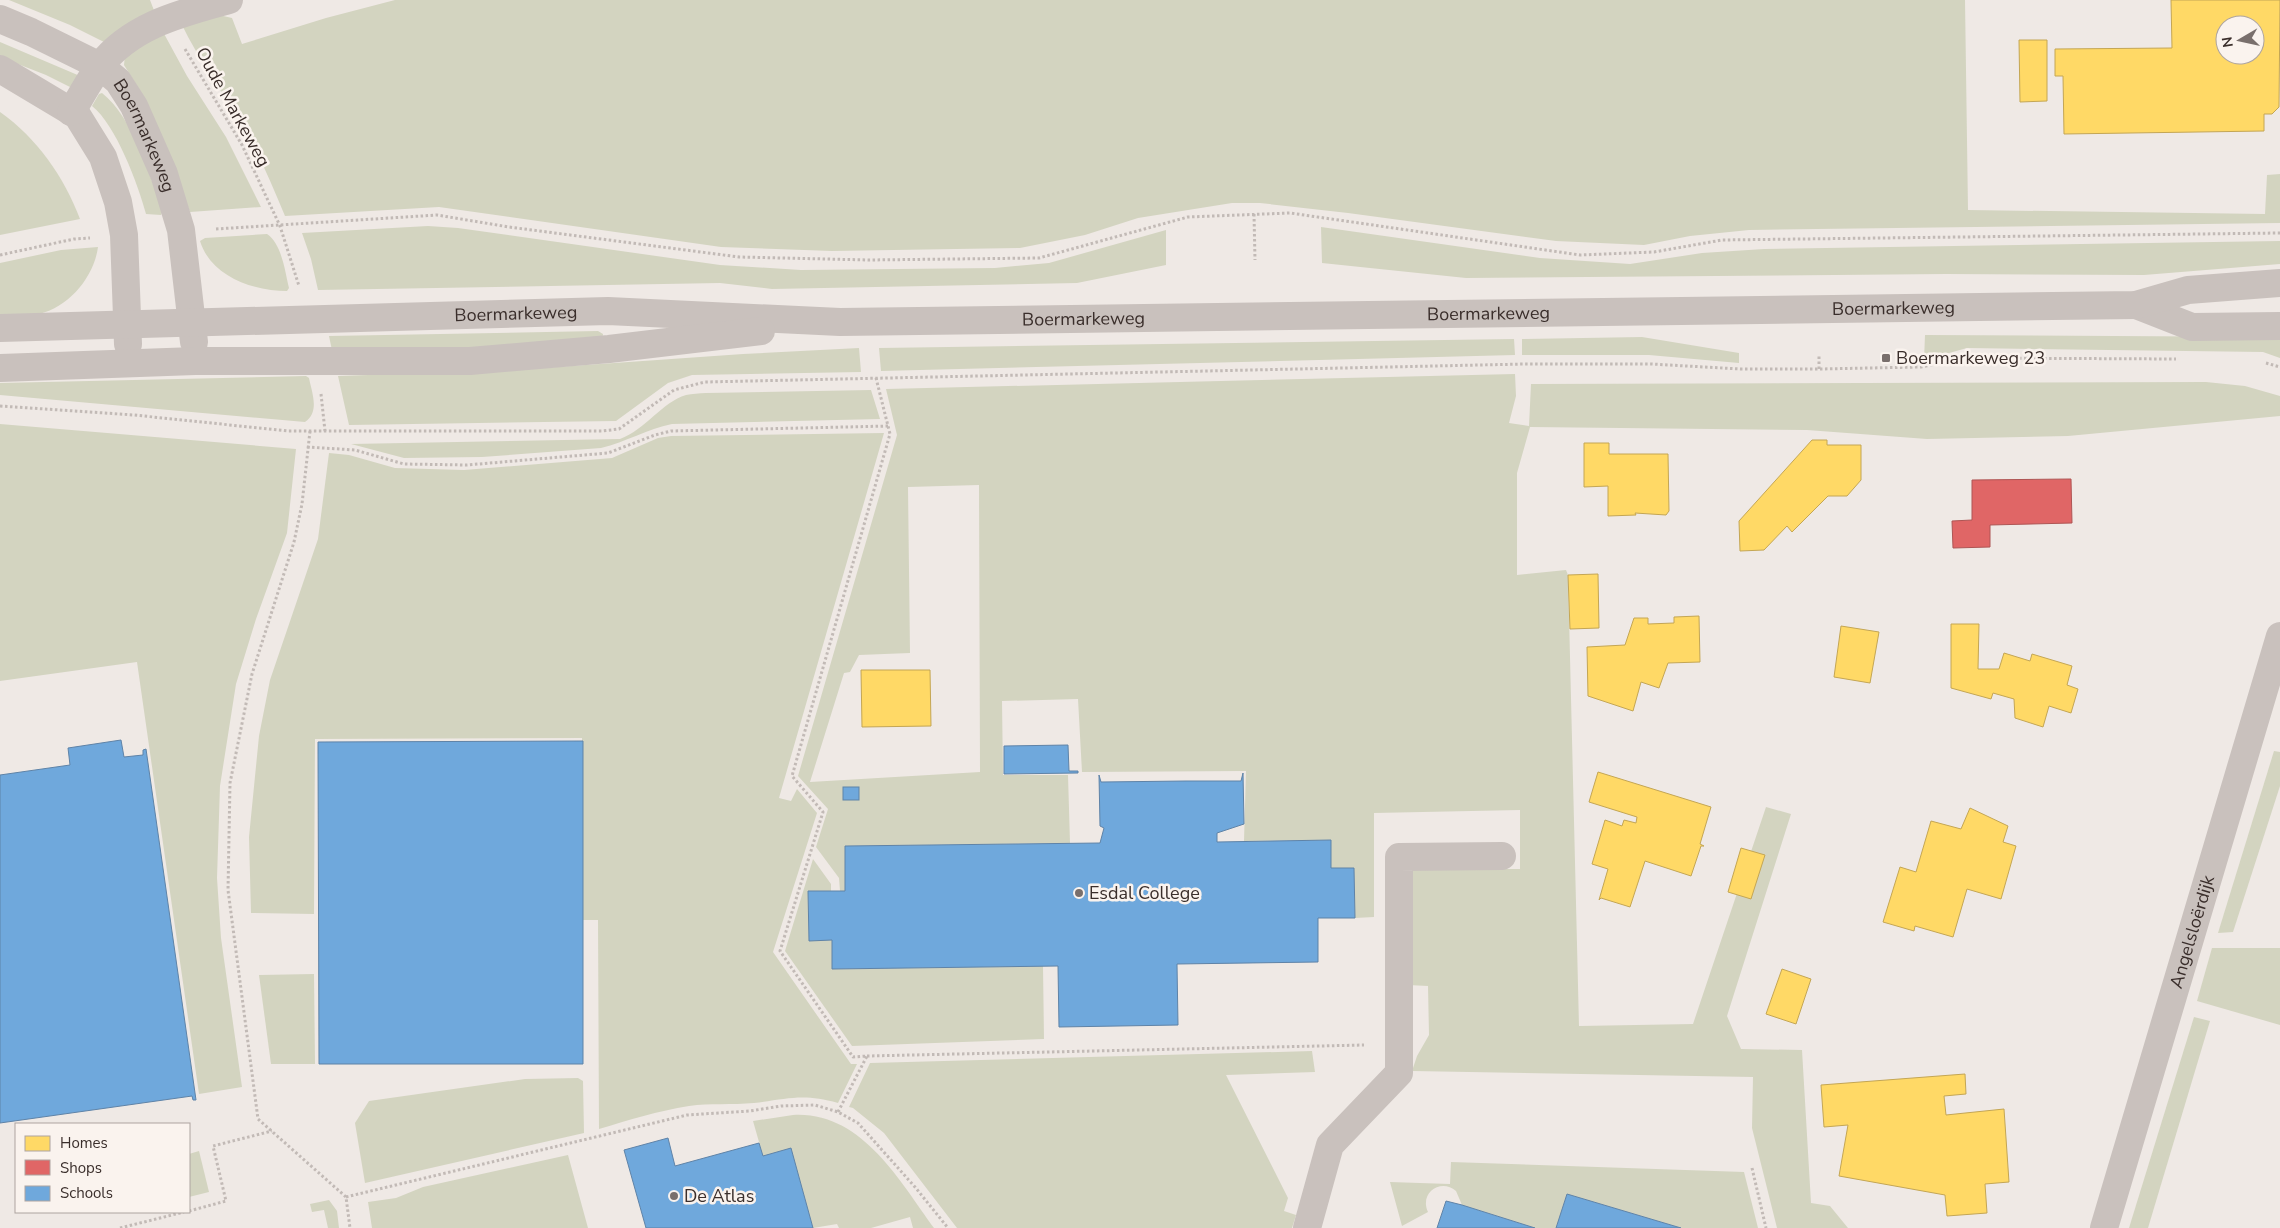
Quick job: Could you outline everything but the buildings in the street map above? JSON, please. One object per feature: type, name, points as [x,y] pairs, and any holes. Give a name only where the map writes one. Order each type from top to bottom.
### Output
[{"type":"street","points":[[72,112],[100,66],[112,52],[136,33],[146,27],[171,18],[229,0]]},
{"type":"street","name":"Boermarkeweg","points":[[0,19],[32,32],[100,66],[118,81],[134,106],[164,174],[181,230],[193,323],[195,360]]},
{"type":"street","points":[[0,69],[77,115],[103,157],[118,202],[124,235],[128,364]]},
{"type":"street","name":"Boermarkeweg","points":[[0,328],[608,311],[840,322],[2136,306],[2188,290],[2280,283]]},
{"type":"street","name":"Boermarkeweg","points":[[2136,306],[2192,327],[2280,326]]},
{"type":"street","name":"Boermarkeweg","points":[[0,368],[195,360],[470,361],[609,349],[840,322]]},
{"type":"street","name":"Angelsloërdijk","points":[[2104,1228],[2280,636]]},
{"type":"street","points":[[1307,1228],[1330,1145],[1399,1074],[1399,857],[1502,856]]},
{"type":"path","name":"Oude Markeweg","points":[[171,18],[192,64],[242,145],[280,226],[437,215],[509,227],[740,257],[1039,258],[1188,217],[1254,214]]},
{"type":"path","points":[[1255,260],[1254,214],[1290,213],[1580,255],[1654,252],[1722,240],[2280,233]]},
{"type":"path","points":[[1818,369],[1819,355]]},
{"type":"path","points":[[0,406],[134,414],[288,431],[602,431],[619,429],[674,390],[705,382],[1525,364],[1652,364],[1740,370],[1921,367],[1966,358],[2179,359]]},
{"type":"path","points":[[2259,360],[2280,367]]},
{"type":"path","points":[[876,378],[890,434],[792,776],[823,812],[780,951],[853,1057],[1399,1044]]},
{"type":"path","points":[[307,447],[355,450],[404,464],[467,465],[608,453],[654,434],[671,431],[889,426]]},
{"type":"path","points":[[310,431],[302,504],[294,542],[252,674],[230,783],[228,890],[258,1119],[346,1197],[350,1228]]},
{"type":"path","points":[[838,1112],[867,1056]]},
{"type":"path","points":[[346,1197],[687,1115],[750,1111],[781,1106],[815,1105],[838,1112],[858,1123],[915,1187],[948,1228]]},
{"type":"path","points":[[190,1211],[226,1201],[213,1146],[272,1131]]},
{"type":"path","points":[[1752,1168],[1766,1228]]},
{"type":"path","points":[[120,1228],[180,1213]]},
{"type":"green space","points":[[9,0],[150,0],[155,13],[104,42],[70,25]]},
{"type":"green space","points":[[395,0],[1965,0],[1968,210],[2265,214],[2267,175],[2280,174],[2280,223],[1749,230],[1690,236],[1644,245],[1556,241],[1348,213],[1260,203],[1232,203],[1138,218],[1085,235],[1020,248],[832,251],[721,247],[439,207],[285,216],[251,142],[182,25],[219,15],[232,18],[242,44],[326,18]]},
{"type":"green space","points":[[162,30],[187,76],[226,137],[261,207],[190,212],[144,97],[124,65],[125,55]]},
{"type":"green space","points":[[0,42],[80,76],[72,88],[46,75],[0,57]]},
{"type":"green space","points":[[102,93],[123,116],[131,131],[146,164],[163,211],[161,215],[146,214],[138,187],[118,141],[101,115],[92,106],[99,94]]},
{"type":"green space","points":[[0,112],[26,134],[48,160],[66,188],[80,219],[0,235]]},
{"type":"green space","points":[[428,226],[458,228],[720,265],[801,270],[995,268],[1049,263],[1166,230],[1166,265],[1077,283],[772,289],[720,283],[318,290],[311,259],[302,233]]},
{"type":"green space","points":[[1321,227],[1540,258],[1630,264],[1702,253],[1764,249],[2280,241],[2280,264],[2144,275],[1946,274],[1466,278],[1322,263]]},
{"type":"green space","points":[[267,234],[276,244],[279,251],[289,288],[287,291],[261,288],[235,280],[214,264],[200,241],[205,238]]},
{"type":"green space","points":[[98,247],[96,258],[85,280],[70,298],[60,305],[39,314],[0,320],[0,263],[61,250]]},
{"type":"green space","points":[[598,331],[603,334],[602,341],[333,355],[329,336]]},
{"type":"green space","points":[[1925,335],[2280,337],[2280,358],[2263,352],[1967,348],[1924,360]]},
{"type":"green space","points":[[1642,337],[1739,353],[1739,363],[1649,355],[1522,355],[1522,339]]},
{"type":"green space","points":[[1514,339],[1515,355],[881,371],[879,348]]},
{"type":"green space","points":[[859,348],[861,372],[692,375],[668,383],[616,421],[349,425],[338,376],[514,370]]},
{"type":"green space","points":[[1515,374],[1516,396],[1509,423],[1529,426],[1531,384],[2206,382],[2245,386],[2280,396],[2280,416],[2068,436],[1927,439],[1807,430],[1530,427],[1517,473],[1517,575],[1566,570],[1568,575],[1579,1026],[1693,1024],[1766,807],[1791,814],[1727,1016],[1741,1049],[1802,1050],[1811,1203],[1830,1206],[1848,1228],[1777,1228],[1752,1128],[1753,1077],[1412,1071],[1417,1056],[1429,1035],[1428,986],[1408,985],[1412,869],[1520,869],[1520,810],[1374,813],[1374,917],[1355,918],[1354,869],[1331,868],[1330,840],[1244,841],[1246,771],[1082,772],[1078,699],[1002,701],[1003,775],[1068,775],[1070,843],[845,846],[845,891],[840,891],[839,878],[816,847],[828,809],[798,776],[897,435],[886,389]],"holes":[[[979,485],[980,772],[810,782],[844,673],[850,672],[859,655],[910,653],[908,487]]]},
{"type":"green space","points":[[306,376],[309,378],[314,408],[310,418],[305,422],[0,395],[0,383]]},
{"type":"green space","points":[[871,390],[880,419],[672,424],[601,448],[482,457],[404,458],[351,444],[620,439],[629,435],[669,404],[686,395],[703,393]]},
{"type":"green space","points":[[0,424],[296,449],[287,533],[256,619],[236,684],[220,786],[217,878],[221,938],[242,1087],[199,1094],[137,662],[0,681]]},
{"type":"green space","points":[[884,433],[779,798],[791,801],[797,789],[817,813],[773,952],[851,1064],[857,1064],[838,1103],[805,1098],[746,1104],[697,1105],[655,1113],[599,1129],[598,920],[583,920],[582,738],[315,739],[314,914],[251,913],[249,837],[259,736],[270,680],[318,539],[329,453],[349,455],[395,468],[464,470],[612,458],[658,438],[671,436]]},
{"type":"green space","points":[[2274,751],[2280,752],[2280,786],[2233,932],[2218,933]]},
{"type":"green space","points":[[813,859],[831,884],[831,891],[808,891],[809,940],[832,940],[832,969],[1043,966],[1044,1039],[852,1046],[785,951]]},
{"type":"green space","points":[[2212,948],[2280,948],[2280,1025],[2197,1001]]},
{"type":"green space","points":[[314,974],[315,1064],[271,1064],[259,975]]},
{"type":"green space","points":[[2194,1017],[2210,1021],[2148,1228],[2129,1228]]},
{"type":"green space","points":[[1312,1051],[1315,1072],[1226,1075],[1288,1198],[1284,1211],[1296,1215],[1292,1228],[957,1228],[884,1133],[853,1108],[849,1107],[870,1063]]},
{"type":"green space","points":[[578,1078],[583,1081],[584,1133],[365,1183],[355,1123],[369,1101],[525,1079]]},
{"type":"green space","points":[[793,1115],[817,1117],[839,1124],[858,1136],[892,1170],[934,1228],[913,1228],[910,1217],[871,1228],[839,1228],[837,1224],[813,1228],[791,1149],[763,1156],[753,1121]]},
{"type":"green space","points":[[199,1151],[209,1192],[190,1197],[190,1154]]},
{"type":"green space","points":[[568,1155],[588,1228],[372,1228],[368,1202],[396,1198],[423,1187]]},
{"type":"green space","points":[[1451,1162],[1744,1172],[1758,1228],[1681,1228],[1567,1194],[1556,1228],[1535,1228],[1462,1205],[1456,1191],[1444,1186],[1438,1187],[1429,1194],[1426,1199],[1428,1212],[1402,1226],[1390,1182],[1450,1184]]},
{"type":"green space","points":[[329,1200],[337,1211],[339,1228],[328,1228],[324,1210],[312,1212],[310,1204]]},
{"type":"place","name":"Boermarkeweg 23","points":[[1886,358]]},
{"type":"place","name":"Esdal College","points":[[1079,893]]},
{"type":"place","name":"De Atlas","points":[[674,1196]]}]
